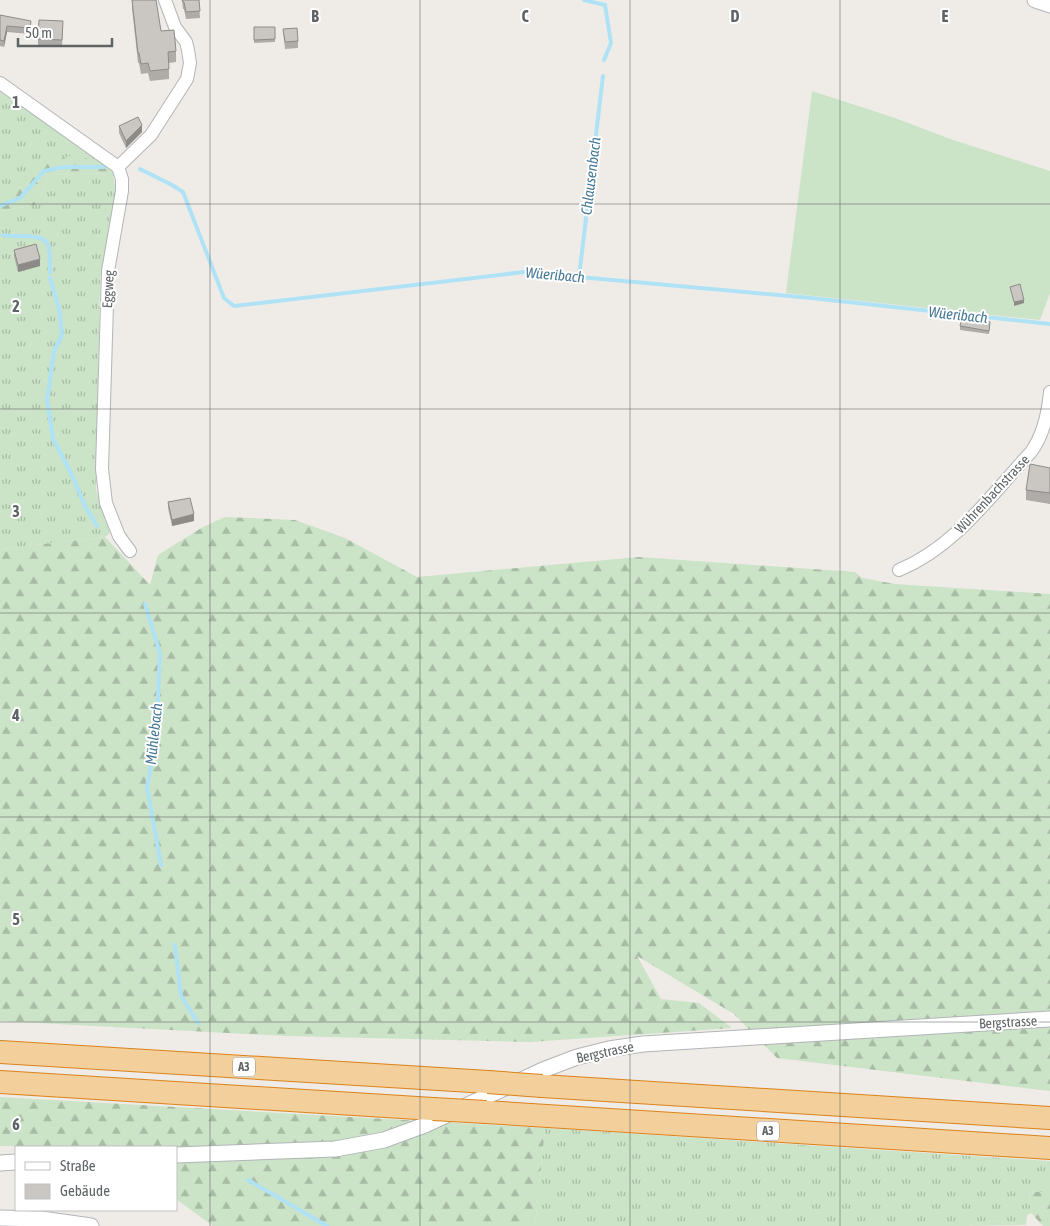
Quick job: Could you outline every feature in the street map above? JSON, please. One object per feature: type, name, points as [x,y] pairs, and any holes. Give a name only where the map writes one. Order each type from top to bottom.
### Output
[{"type":"highway","name":"A3","points":[[0,1052],[1050,1118]]},
{"type":"highway","name":"A3","points":[[0,1082],[1050,1148]]},
{"type":"street","points":[[0,83],[118,167],[151,135],[187,79],[190,63],[186,42],[174,27],[166,0]]},
{"type":"street","points":[[1035,0],[1050,5]]},
{"type":"street","name":"Eggweg","points":[[118,167],[122,192],[108,272],[102,469],[106,503],[119,536],[130,551]]},
{"type":"street","name":"Wührenbachstrasse","points":[[900,570],[932,554],[955,535],[1031,452],[1038,443],[1043,429],[1048,411],[1050,392]]},
{"type":"street","name":"Bergstrasse","points":[[178,1155],[335,1149],[384,1140],[425,1125],[543,1070],[577,1057],[609,1049],[643,1044],[1050,1019]]},
{"type":"street","points":[[0,1162],[15,1162]]},
{"type":"street","points":[[0,1218],[41,1219],[91,1226]]},
{"type":"green space","points":[[812,91],[895,118],[950,139],[1050,171],[1050,293],[1040,320],[786,293]]},
{"type":"green space","points":[[0,92],[103,161],[41,165],[29,184],[0,193]]},
{"type":"green space","points":[[70,156],[103,161],[113,173],[49,175],[37,205],[0,211],[0,193],[29,184],[41,165]]},
{"type":"green space","points":[[113,173],[117,202],[110,241],[100,277],[96,490],[110,533],[105,537],[0,549],[0,211],[37,205],[49,175]]},
{"type":"green space","points":[[225,517],[295,520],[345,538],[417,577],[639,557],[855,572],[862,578],[895,584],[1050,594],[1050,1091],[777,1058],[734,1014],[637,956],[661,999],[699,1003],[732,1028],[530,1042],[287,1036],[0,1021],[0,549],[105,537],[150,585],[158,555],[203,527]]},
{"type":"green space","points":[[0,1097],[545,1128],[535,1226],[213,1226],[178,1200],[178,1146],[0,1146]]},
{"type":"green space","points":[[545,1128],[1050,1161],[1050,1193],[1029,1191],[1031,1213],[1027,1215],[1026,1225],[991,1221],[969,1226],[535,1226]]},
{"type":"green space","points":[[1029,1191],[1050,1193],[1050,1226],[1043,1226],[1031,1213]]},
{"type":"green space","points":[[991,1221],[1026,1225],[969,1226]]},
{"type":"building","points":[[132,0],[156,0],[161,31],[174,30],[176,51],[168,52],[169,69],[150,71],[148,63],[141,64]]},
{"type":"building","points":[[182,0],[199,0],[200,11],[186,12]]},
{"type":"building","points":[[0,15],[31,21],[30,28],[7,26],[4,41],[0,40]]},
{"type":"building","points":[[39,20],[63,21],[62,40],[38,39]]},
{"type":"building","points":[[254,27],[275,27],[275,39],[254,40]]},
{"type":"building","points":[[297,28],[298,41],[285,42],[283,29]]},
{"type":"building","points":[[138,117],[142,125],[126,141],[119,126]]},
{"type":"building","points":[[36,244],[40,259],[18,265],[14,250]]},
{"type":"building","points":[[1020,284],[1024,300],[1014,302],[1010,287]]},
{"type":"building","points":[[962,317],[990,322],[989,331],[960,326]]},
{"type":"building","points":[[1030,464],[1050,468],[1050,493],[1026,490]]},
{"type":"building","points":[[190,498],[194,514],[172,520],[168,502]]},
{"type":"waterway","name":"Chlausenbach","points":[[584,0],[605,5],[611,43],[604,60]]},
{"type":"waterway","name":"Chlausenbach","points":[[579,277],[603,76]]},
{"type":"waterway","name":"Wüeribach","points":[[0,206],[20,198],[44,171],[63,167],[104,167]]},
{"type":"waterway","name":"Wüeribach","points":[[140,169],[183,192],[224,298],[234,306],[524,272],[811,298],[1050,324]]},
{"type":"waterway","name":"Wüeribach","points":[[3,235],[28,236],[41,238],[45,241],[49,250],[50,273]]},
{"type":"waterway","name":"Mühlebach","points":[[50,278],[59,309],[62,335],[54,351],[47,400],[53,439],[71,473],[85,506],[97,526]]},
{"type":"waterway","name":"Mühlebach","points":[[145,604],[160,653],[156,739],[147,787],[161,865]]},
{"type":"waterway","name":"Mühlebach","points":[[175,945],[181,996],[198,1023]]},
{"type":"waterway","name":"Mühlebach","points":[[248,1180],[327,1226]]}]
